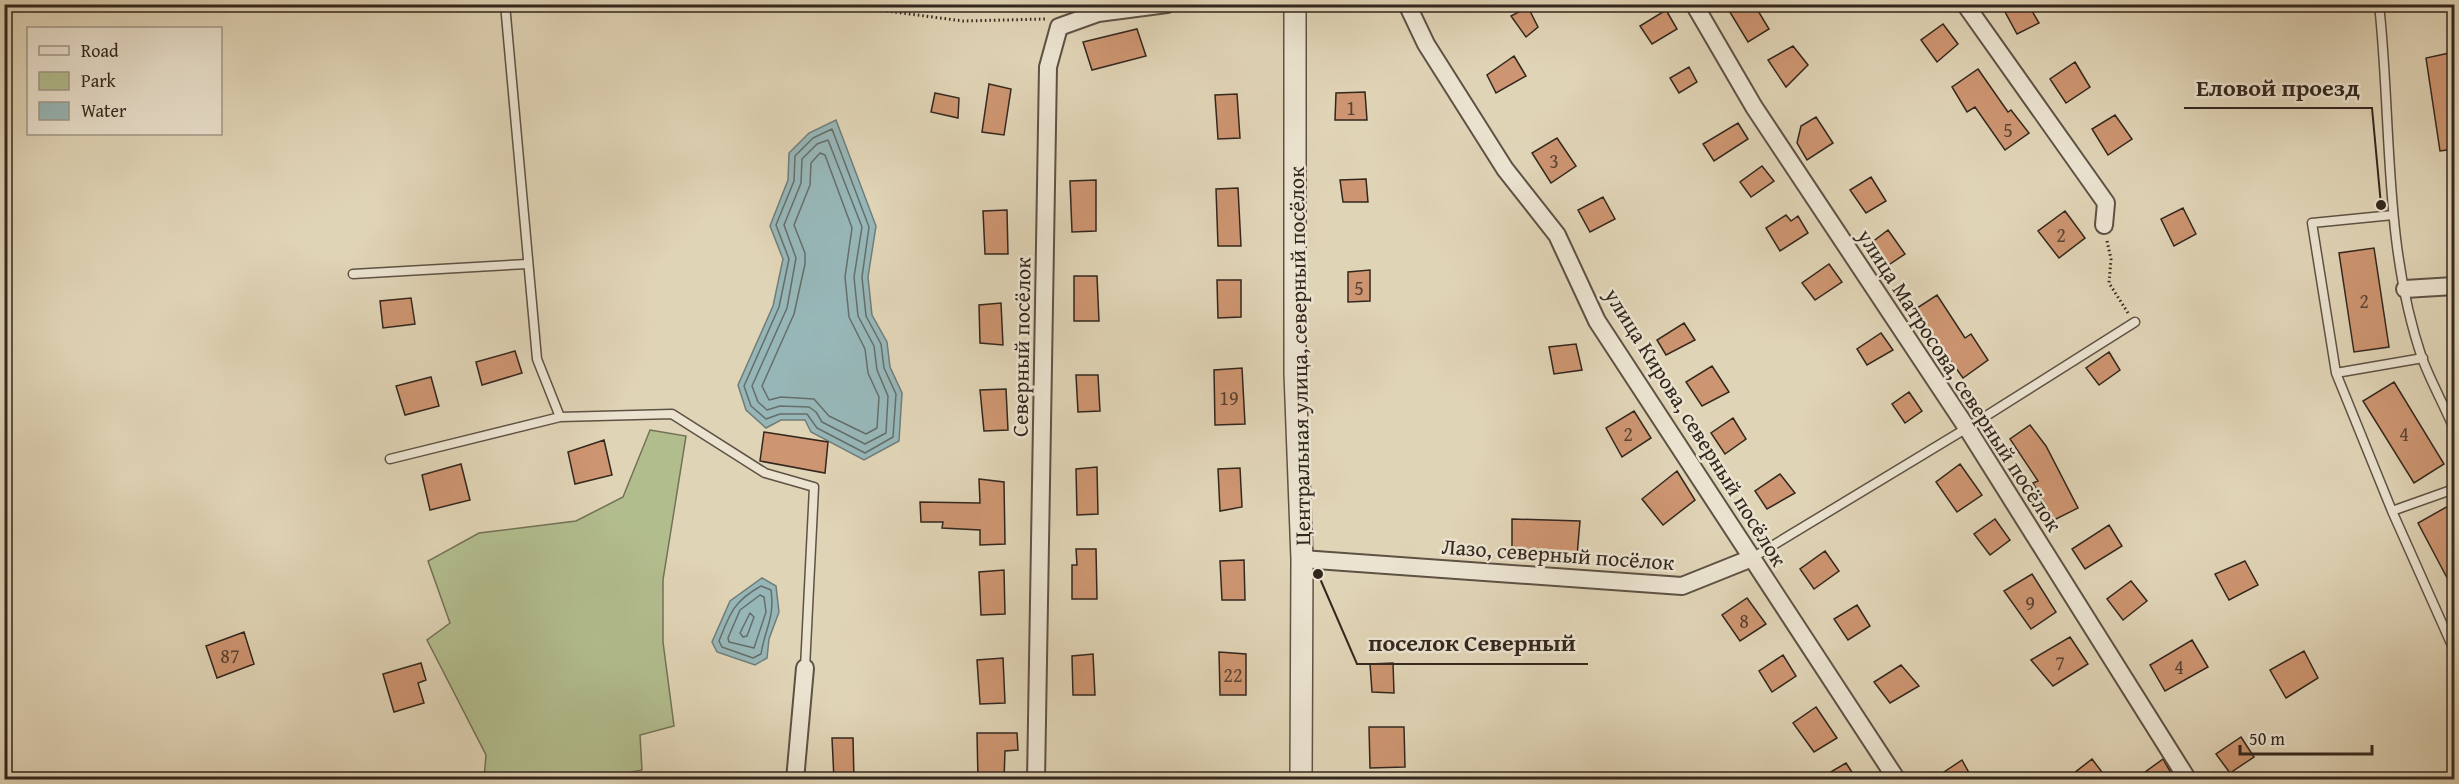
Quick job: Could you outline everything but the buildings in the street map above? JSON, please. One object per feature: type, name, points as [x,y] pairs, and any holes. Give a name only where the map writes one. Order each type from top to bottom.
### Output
[{"type":"street","points":[[1059,27],[1098,13],[1167,4]]},
{"type":"street","name":"Центральная улица, северный посёлок","points":[[1295,4],[1295,373],[1302,559],[1301,780]]},
{"type":"street","name":"улица Кирова, северный посёлок","points":[[1407,4],[1426,44],[1505,169],[1557,235],[1597,321],[1897,780]]},
{"type":"street","name":"улица Матросова, северный посёлок","points":[[1694,4],[1754,107],[1967,428],[2188,780]]},
{"type":"street","points":[[1965,4],[2106,203],[2104,225]]},
{"type":"street","name":"Северный посёлок","points":[[1036,780],[1048,67],[1059,27]]},
{"type":"street","points":[[2405,289],[2454,286]]},
{"type":"street","name":"Лазо, северный посёлок","points":[[1302,559],[1682,586],[1752,558]]},
{"type":"street","points":[[795,780],[805,668]]},
{"type":"lane","points":[[505,4],[526,264],[537,359],[560,417]]},
{"type":"lane","points":[[2379,4],[2393,215],[2405,289],[2422,358],[2454,429]]},
{"type":"lane","points":[[2393,215],[2312,223],[2336,373],[2392,511],[2454,650]]},
{"type":"lane","points":[[353,274],[526,264]]},
{"type":"lane","name":"Лазо, северный посёлок","points":[[1752,558],[1967,428],[2134,322]]},
{"type":"lane","points":[[2336,373],[2422,358]]},
{"type":"lane","points":[[390,459],[560,417],[672,414],[765,473],[814,487],[805,668]]},
{"type":"lane","points":[[2392,511],[2454,489]]},
{"type":"path","points":[[833,4],[963,21],[1056,19],[1059,27]]},
{"type":"path","points":[[863,4],[867,8]]},
{"type":"path","points":[[2104,225],[2111,259],[2109,283],[2134,322]]},
{"type":"green space","points":[[650,430],[686,436],[663,580],[663,642],[674,726],[640,735],[642,770],[597,779],[484,779],[486,755],[427,640],[450,623],[428,561],[479,533],[576,521],[623,497]]},
{"type":"water","points":[[836,120],[876,226],[868,277],[872,315],[887,342],[890,367],[902,393],[899,441],[864,460],[811,432],[805,420],[781,420],[766,428],[746,410],[738,385],[773,306],[783,259],[770,226],[788,180],[789,153],[809,133]]},
{"type":"water","points":[[762,578],[776,586],[779,612],[769,639],[767,658],[755,665],[717,652],[712,642],[730,601]]},
{"type":"place","name":"Еловой проезд","points":[[2381,205]]},
{"type":"place","name":"поселок Северный","points":[[1318,574]]}]
